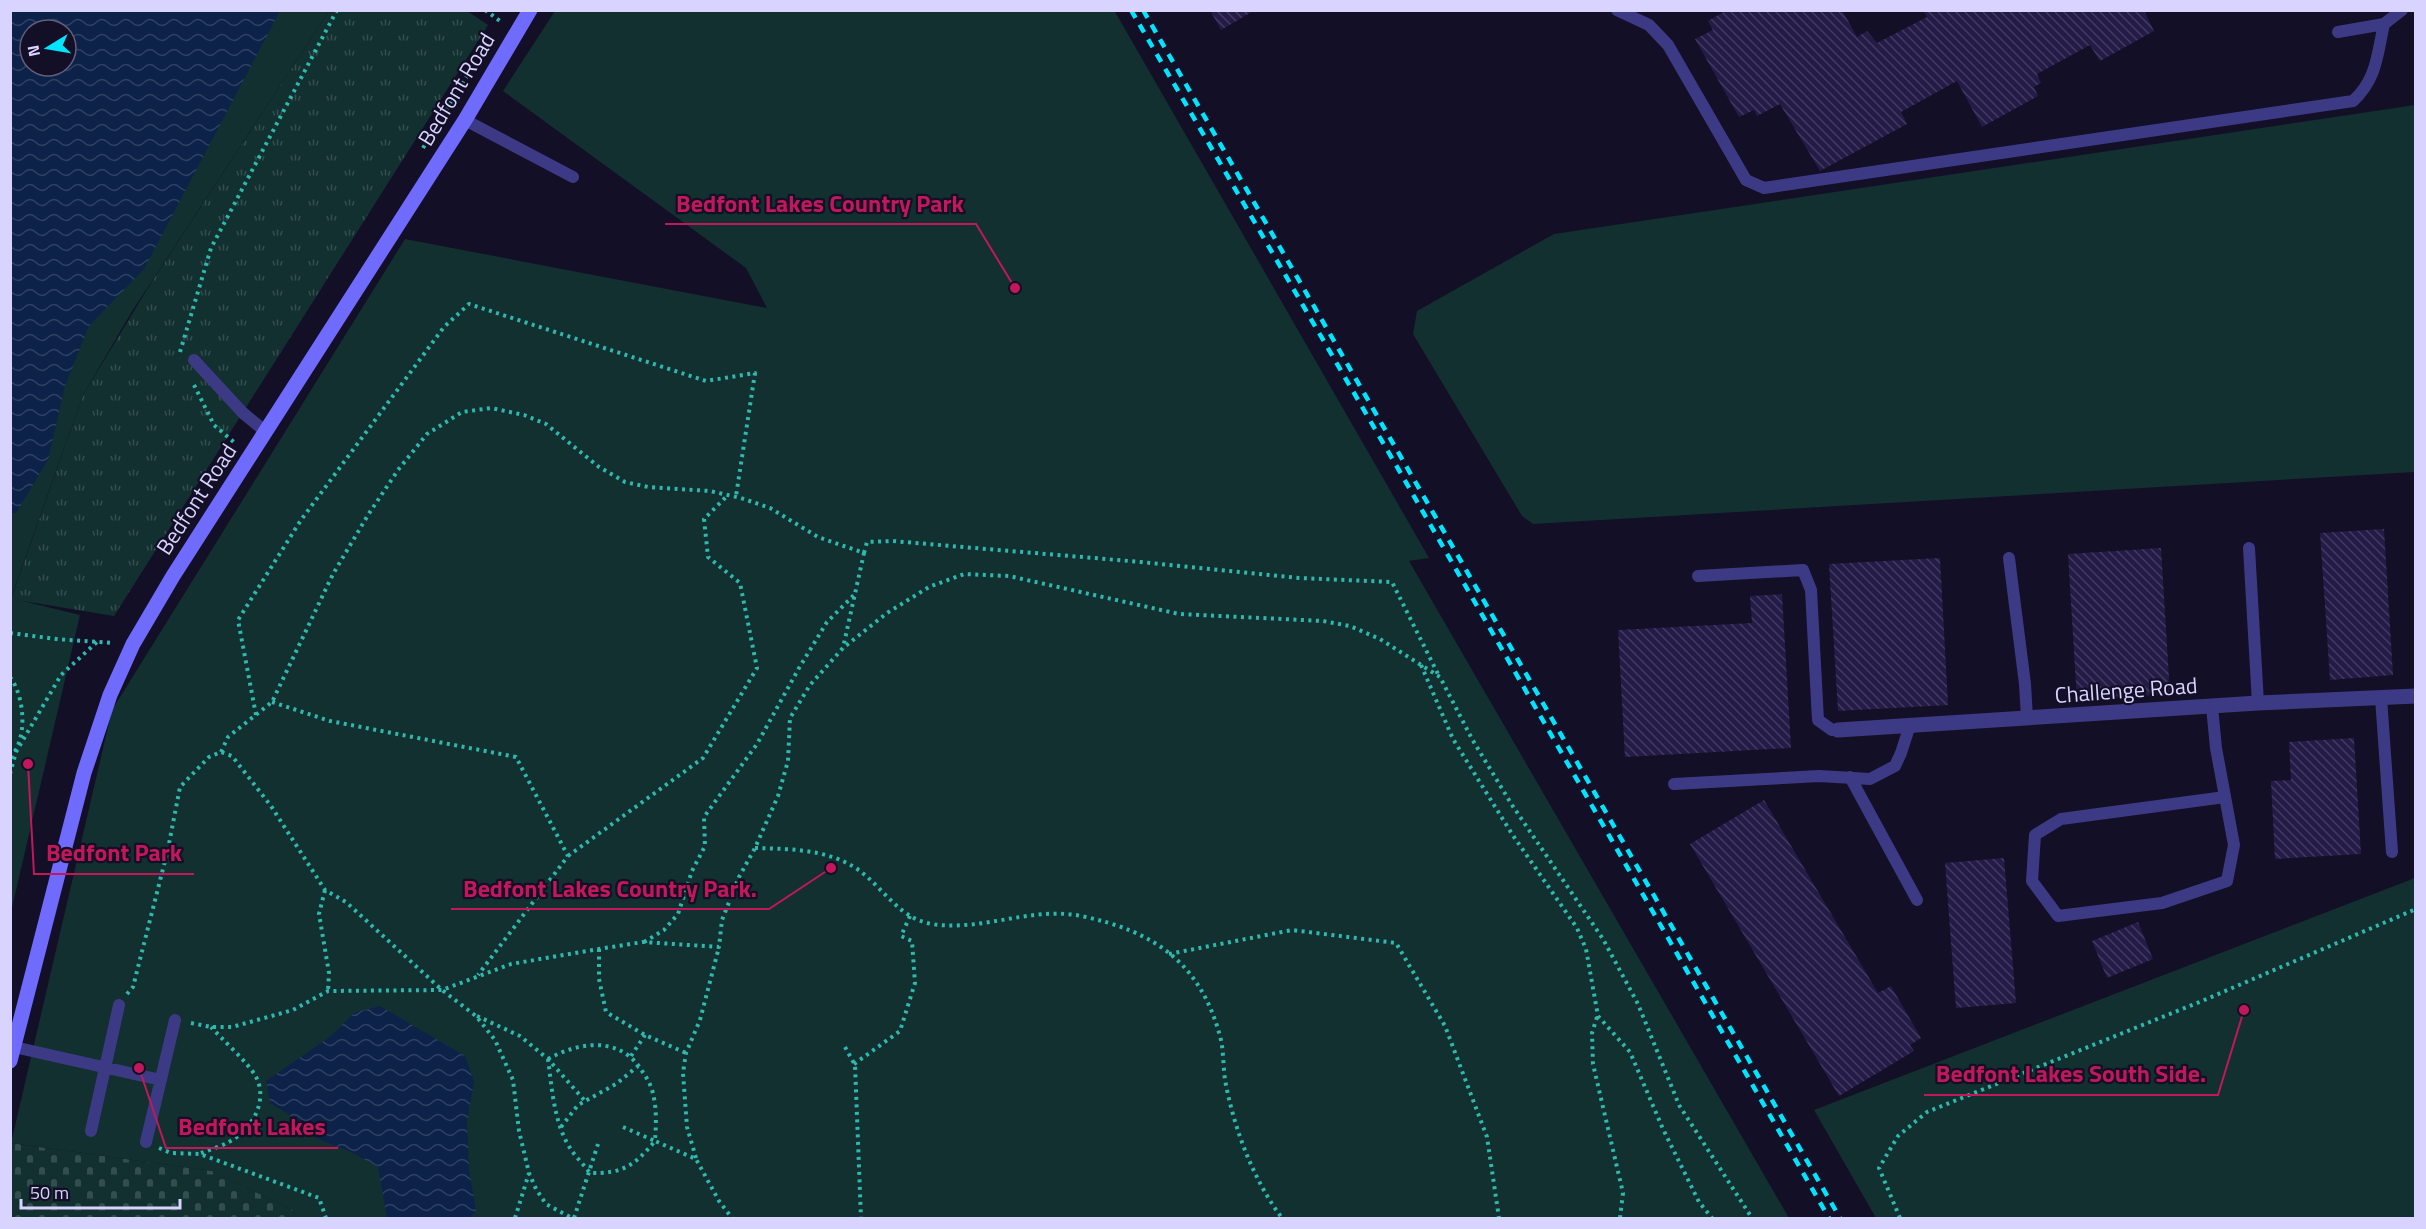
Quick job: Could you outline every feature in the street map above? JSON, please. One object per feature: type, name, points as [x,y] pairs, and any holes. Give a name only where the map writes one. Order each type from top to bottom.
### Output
[{"type":"street","name":"Bedfont Road","points":[[12,1054],[84,773],[110,694],[133,644],[173,576],[465,120],[530,10]]},
{"type":"street","name":"Challenge Road","points":[[1838,730],[2258,703],[2415,696]]},
{"type":"lane","points":[[1617,10],[1649,25],[1668,45],[1746,180],[1764,188],[2353,101],[2366,89],[2374,73],[2384,24]]},
{"type":"lane","points":[[2338,32],[2384,24],[2402,10]]},
{"type":"lane","points":[[465,120],[573,177]]},
{"type":"lane","points":[[194,360],[243,413],[266,432]]},
{"type":"lane","points":[[2249,548],[2258,703]]},
{"type":"lane","points":[[2009,558],[2027,718]]},
{"type":"lane","points":[[1698,576],[1803,570],[1811,590],[1818,720],[1832,730],[1838,730]]},
{"type":"lane","points":[[2381,698],[2392,852]]},
{"type":"lane","points":[[2212,707],[2234,845],[2227,881],[2162,903],[2058,916],[2032,880],[2035,836],[2061,819],[2225,797]]},
{"type":"lane","points":[[1674,784],[1819,776],[1870,779],[1895,766],[1910,725]]},
{"type":"lane","points":[[1850,777],[1917,900]]},
{"type":"lane","points":[[91,1131],[119,1005]]},
{"type":"lane","points":[[146,1142],[175,1020]]},
{"type":"lane","points":[[12,1054],[105,1068],[161,1080]]},
{"type":"path","points":[[179,356],[211,248],[337,10]]},
{"type":"path","points":[[485,10],[500,21]]},
{"type":"path","points":[[256,716],[238,620],[308,511],[444,327],[470,304],[706,381],[755,373],[736,496]]},
{"type":"path","points":[[189,376],[214,425],[236,444]]},
{"type":"path","points":[[119,1005],[133,987],[168,849],[180,787],[210,758],[221,752],[228,737],[272,702],[333,574],[368,515],[398,470],[427,434],[462,412],[491,408],[524,415],[546,424],[599,467],[625,482],[648,487],[680,488],[736,496],[771,508],[818,537],[864,553]]},
{"type":"path","points":[[477,975],[568,856],[703,758],[757,668],[740,583],[708,557],[704,519],[728,495]]},
{"type":"path","points":[[843,648],[867,542],[892,542],[1141,562],[1299,578],[1392,582],[1472,739],[1512,805],[1603,939],[1638,1004],[1679,1105],[1752,1218]]},
{"type":"path","points":[[732,1218],[719,1201],[696,1159],[687,1127],[683,1073],[686,1053],[700,1020],[719,947],[722,920],[739,877],[755,848],[778,796],[788,761],[790,718],[810,685],[843,648],[887,613],[921,592],[964,574],[1009,576],[1179,614],[1323,621],[1350,626],[1380,639],[1440,676]]},
{"type":"path","points":[[643,942],[664,930],[678,914],[692,871],[705,846],[704,817],[757,744],[827,622],[855,594]]},
{"type":"path","points":[[10,633],[119,643]]},
{"type":"path","points":[[10,758],[16,752],[61,675],[97,642]]},
{"type":"path","points":[[1420,664],[1453,739],[1512,834],[1577,928],[1586,949],[1598,1016],[1592,1033],[1593,1064],[1623,1194],[1620,1218]]},
{"type":"path","points":[[10,677],[15,684],[23,720],[10,774]]},
{"type":"path","points":[[272,702],[330,721],[516,757],[568,856]]},
{"type":"path","points":[[221,752],[232,756],[271,807],[325,890],[346,902],[442,990],[476,1016],[520,1036],[548,1059],[585,1101]]},
{"type":"path","points":[[755,848],[791,849],[834,856],[859,871],[910,916],[930,924],[953,925],[1053,914],[1079,915],[1115,924],[1153,939],[1182,964],[1205,995],[1221,1041],[1226,1085],[1238,1130],[1255,1174],[1271,1205],[1282,1218]]},
{"type":"path","points":[[325,890],[320,914],[329,973],[328,991]]},
{"type":"path","points":[[1900,1218],[1879,1168],[1898,1136],[1927,1112],[2202,1001],[2415,909]]},
{"type":"path","points":[[854,1064],[900,1031],[915,983],[912,941],[902,936],[910,916]]},
{"type":"path","points":[[1169,954],[1292,930],[1396,943],[1445,1026],[1483,1126],[1487,1137],[1499,1218]]},
{"type":"path","points":[[175,1020],[210,1027],[232,1027],[293,1010],[328,991],[442,990],[511,964],[643,942],[719,947]]},
{"type":"path","points":[[599,949],[599,979],[606,1012],[645,1035],[686,1053]]},
{"type":"path","points":[[476,1016],[495,1040],[513,1080],[519,1131],[529,1173],[546,1203],[573,1218],[598,1144]]},
{"type":"path","points":[[1598,1016],[1630,1052],[1663,1129],[1699,1202],[1712,1218]]},
{"type":"path","points":[[200,1154],[227,1143],[244,1131],[258,1111],[260,1091],[255,1074],[210,1027]]},
{"type":"path","points":[[631,1056],[645,1035]]},
{"type":"path","points":[[597,1044],[616,1048],[631,1056],[646,1076],[653,1094],[655,1141],[642,1157],[627,1168],[609,1174],[590,1173],[571,1150],[561,1127],[552,1097],[548,1059],[576,1047],[597,1044]]},
{"type":"path","points":[[845,1047],[854,1064],[861,1218]]},
{"type":"path","points":[[561,1127],[578,1105],[616,1084],[638,1066]]},
{"type":"path","points":[[623,1127],[696,1159]]},
{"type":"path","points":[[146,1142],[171,1153],[200,1154],[319,1198],[326,1218]]},
{"type":"path","points":[[515,1218],[529,1173]]},
{"type":"green space","points":[[1114,10],[1429,558],[1409,561],[1789,1218],[296,1218],[293,1210],[212,1171],[11,1143],[112,710],[405,239],[767,308],[746,268],[503,91],[555,11]]},
{"type":"green space","points":[[11,11],[329,11],[131,313],[83,395],[11,598]]},
{"type":"green space","points":[[329,11],[467,11],[488,25],[114,616],[11,599],[83,395],[151,283]]},
{"type":"green space","points":[[2415,105],[2415,472],[1533,524],[1522,516],[1413,334],[1417,311],[1554,234]]},
{"type":"green space","points":[[11,598],[80,615],[11,912]]},
{"type":"green space","points":[[2415,878],[2415,1218],[1876,1218],[1814,1110]]},
{"type":"green space","points":[[11,1143],[213,1171],[293,1210],[296,1218],[11,1218]]},
{"type":"water","points":[[10,11],[280,11],[144,269],[89,326],[65,386],[48,460],[16,513],[11,513]]},
{"type":"water","points":[[380,1006],[465,1056],[474,1082],[467,1121],[469,1169],[476,1211],[470,1218],[387,1218],[378,1167],[353,1153],[314,1137],[293,1117],[270,1103],[266,1081],[331,1036],[354,1013]]},
{"type":"building","points":[[1210,10],[1255,10],[1221,30]]},
{"type":"building","points":[[1727,10],[1842,10],[1857,37],[1867,31],[1877,43],[1927,17],[1923,10],[2144,10],[2154,31],[2100,61],[2090,45],[2037,74],[2041,83],[2034,87],[2038,96],[1982,127],[1957,81],[1901,112],[1907,124],[1820,171],[1780,104],[1757,116],[1754,110],[1739,117],[1695,39],[1713,30],[1708,21]]},
{"type":"building","points":[[2384,529],[2393,675],[2330,680],[2320,533]]},
{"type":"building","points":[[2161,548],[2170,694],[2077,700],[2068,554]]},
{"type":"building","points":[[1940,558],[1948,705],[1838,711],[1829,564]]},
{"type":"building","points":[[1782,594],[1791,748],[1625,757],[1618,630],[1752,623],[1750,596]]},
{"type":"building","points":[[2354,738],[2361,854],[2275,859],[2271,781],[2291,780],[2289,742]]},
{"type":"building","points":[[1764,800],[1878,993],[1891,986],[1921,1038],[1910,1045],[1914,1051],[1839,1096],[1690,844]]},
{"type":"building","points":[[2004,858],[2016,1003],[1956,1008],[1945,863]]},
{"type":"building","points":[[2138,922],[2153,959],[2107,978],[2092,941]]},
{"type":"railway","points":[[1131,10],[1829,1218]]},
{"type":"railway","points":[[1143,10],[1840,1218]]},
{"type":"place","name":"Bedfont Lakes Country Park","points":[[1015,288]]},
{"type":"place","name":"Bedfont Park","points":[[28,764]]},
{"type":"place","name":"Bedfont Lakes Country Park.","points":[[831,868]]},
{"type":"place","name":"Bedfont Lakes South Side.","points":[[2244,1010]]},
{"type":"place","name":"Bedfont Lakes","points":[[139,1068]]}]
